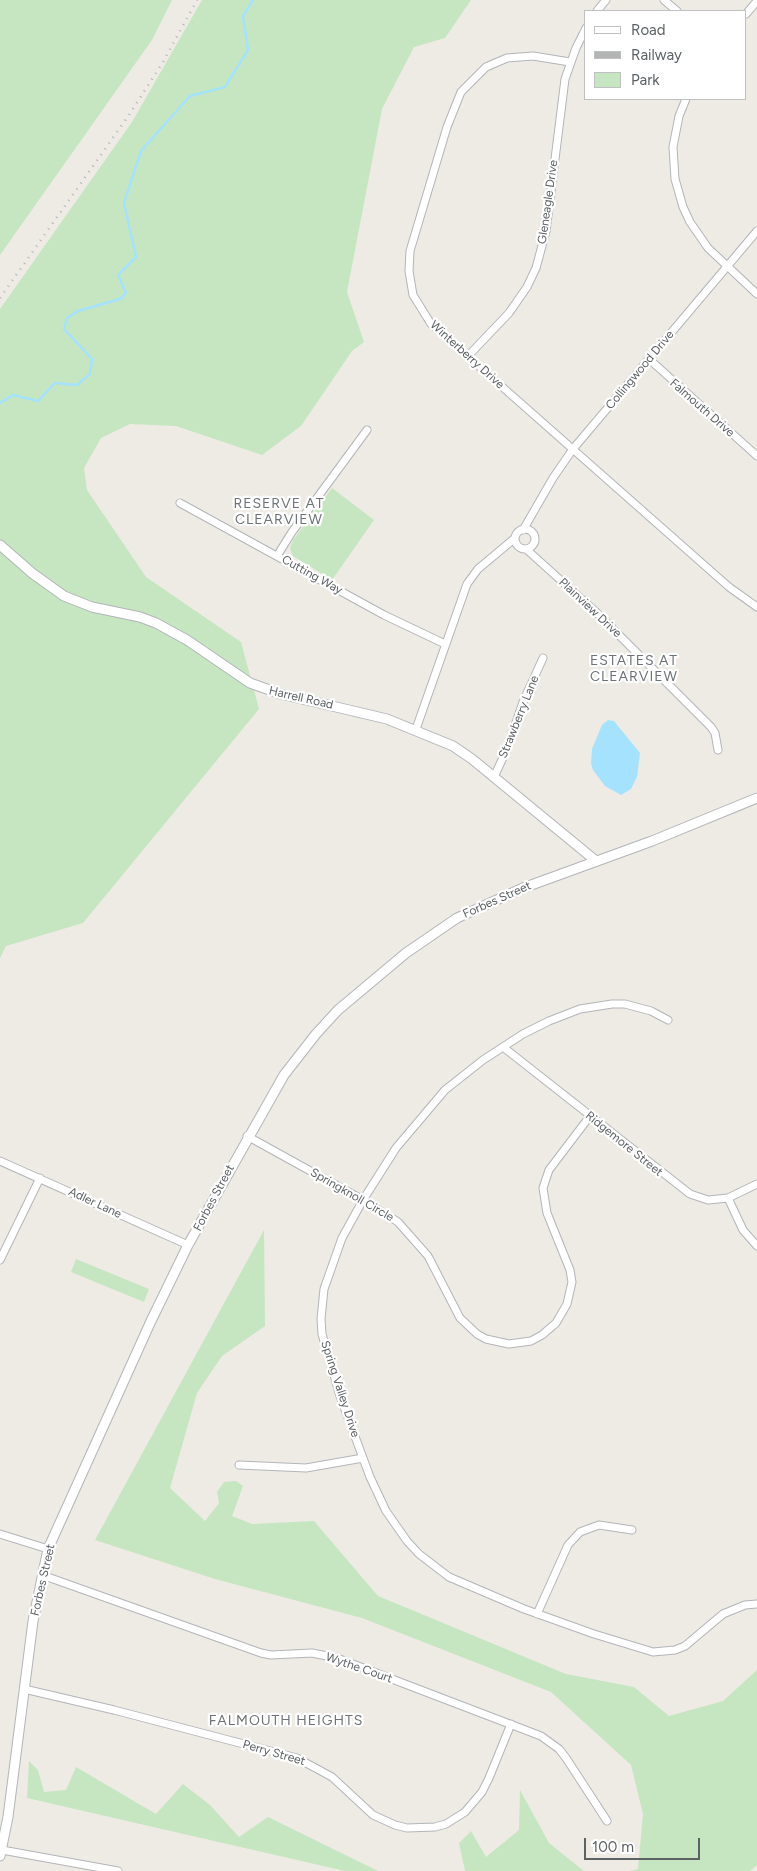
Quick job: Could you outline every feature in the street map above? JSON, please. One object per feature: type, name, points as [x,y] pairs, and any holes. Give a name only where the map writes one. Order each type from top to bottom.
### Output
[{"type":"street","points":[[598,10],[606,0]]},
{"type":"street","points":[[664,0],[676,10]]},
{"type":"street","points":[[747,13],[757,1]]},
{"type":"street","name":"Gleneagle Drive","points":[[468,356],[509,313],[527,287],[536,268],[546,231],[562,97],[570,62],[584,32]]},
{"type":"street","name":"Winterberry Drive","points":[[570,62],[526,56],[498,61],[476,75],[464,88],[454,106],[410,252],[409,271],[413,295],[424,316],[468,356],[728,587],[757,607]]},
{"type":"street","points":[[686,100],[679,116],[673,147],[678,191],[683,207],[698,236],[726,267],[757,294]]},
{"type":"street","name":"Collingwood Drive","points":[[522,530],[573,449],[757,231]]},
{"type":"street","name":"Falmouth Drive","points":[[649,359],[757,456]]},
{"type":"street","points":[[277,556],[368,430]]},
{"type":"street","name":"Cutting Way","points":[[180,503],[415,631],[446,644]]},
{"type":"street","points":[[531,516],[531,532],[534,538],[533,544],[536,557]]},
{"type":"street","points":[[416,729],[470,577],[515,538],[517,533],[522,530],[531,532]]},
{"type":"street","points":[[515,538],[518,546]]},
{"type":"street","points":[[501,549],[518,546],[526,549],[533,544]]},
{"type":"street","name":"Harrell Road","points":[[0,545],[32,574],[64,596],[92,607],[156,623],[187,640],[250,683],[281,694],[370,714],[416,729],[453,746],[494,777],[596,862]]},
{"type":"street","name":"Plainview Drive","points":[[526,549],[621,637],[711,727],[715,733],[718,750]]},
{"type":"street","name":"Strawberry Lane","points":[[494,777],[507,749],[522,702],[543,658]]},
{"type":"street","name":"Forbes Street","points":[[1,1853],[33,1621],[48,1550],[151,1321],[188,1245],[247,1136],[284,1075],[316,1034],[370,982],[406,953],[457,918],[484,904],[703,821],[757,798]]},
{"type":"street","name":"Spring Valley Drive","points":[[668,1020],[638,1007],[612,1004],[580,1009],[549,1020],[503,1047],[464,1074],[428,1108],[396,1148],[363,1200],[342,1238],[329,1270],[321,1319],[327,1354],[363,1458],[386,1511],[398,1530],[420,1554],[449,1576],[465,1585],[537,1614],[643,1650],[664,1652],[680,1648],[694,1640],[719,1617],[733,1609],[757,1604]]},
{"type":"street","name":"Ridgemore Street","points":[[503,1047],[682,1190],[708,1200],[728,1198],[757,1184]]},
{"type":"street","name":"Springknoll Circle","points":[[247,1136],[363,1200],[398,1222],[418,1242],[431,1261],[452,1307],[469,1328],[481,1337],[496,1343],[510,1344],[530,1341],[542,1335],[556,1323],[568,1304],[572,1282],[566,1258],[544,1206],[545,1179],[554,1162],[590,1116]]},
{"type":"street","name":"Adler Lane","points":[[0,1162],[40,1178],[188,1245]]},
{"type":"street","points":[[0,1260],[40,1178]]},
{"type":"street","points":[[728,1198],[743,1230],[757,1246]]},
{"type":"street","points":[[239,1465],[306,1468],[363,1458]]},
{"type":"street","points":[[537,1614],[568,1545],[580,1532],[599,1525],[632,1530]]},
{"type":"street","points":[[0,1534],[48,1550]]},
{"type":"street","name":"Wythe Court","points":[[42,1575],[261,1653],[271,1655],[312,1653],[337,1658],[541,1736],[559,1749],[607,1821]]},
{"type":"street","name":"Perry Street","points":[[24,1689],[114,1710],[297,1758],[332,1778],[373,1815],[407,1828],[435,1827],[456,1819],[465,1812],[482,1792],[511,1724]]},
{"type":"street","points":[[1,1853],[118,1871]]},
{"type":"green space","points":[[0,0],[172,0],[152,40],[0,255]]},
{"type":"green space","points":[[202,0],[471,0],[445,38],[414,47],[382,109],[347,292],[364,342],[352,351],[301,426],[262,455],[176,426],[130,424],[101,438],[84,468],[87,490],[146,577],[241,642],[259,709],[83,923],[6,946],[0,958],[0,309],[132,122]]},
{"type":"green space","points":[[332,488],[374,520],[332,580],[293,556],[290,548],[293,540]]},
{"type":"green space","points":[[264,1230],[265,1326],[222,1356],[197,1393],[170,1488],[205,1521],[219,1503],[217,1492],[224,1482],[236,1481],[243,1486],[232,1516],[252,1524],[314,1521],[378,1596],[566,1674],[634,1687],[669,1716],[723,1701],[757,1670],[757,1865],[750,1871],[630,1871],[638,1869],[643,1814],[631,1765],[551,1692],[362,1618],[215,1579],[95,1540]]},
{"type":"green space","points":[[76,1259],[149,1289],[144,1302],[71,1272]]},
{"type":"green space","points":[[29,1761],[38,1770],[44,1792],[66,1790],[76,1767],[156,1814],[183,1784],[210,1805],[239,1837],[268,1817],[378,1871],[345,1871],[27,1798]]},
{"type":"green space","points":[[520,1790],[549,1843],[584,1871],[465,1871],[459,1843],[471,1831],[486,1857],[519,1830]]},
{"type":"water","points":[[608,720],[614,721],[640,753],[637,777],[631,789],[621,795],[605,786],[593,770],[591,763],[592,749],[602,725]]},
{"type":"waterway","points":[[0,403],[13,395],[38,401],[55,383],[77,385],[90,374],[92,359],[64,329],[67,318],[78,311],[120,299],[126,293],[118,275],[136,257],[124,203],[141,151],[190,96],[225,87],[248,50],[243,16],[253,0]]},
{"type":"railway","points":[[0,298],[129,115],[163,62],[197,0]]},
{"type":"district","name":"RESERVE AT CLEARVIEW","points":[[279,512]]},
{"type":"district","name":"ESTATES AT CLEARVIEW","points":[[634,670]]},
{"type":"district","name":"FALMOUTH HEIGHTS","points":[[286,1721]]}]
